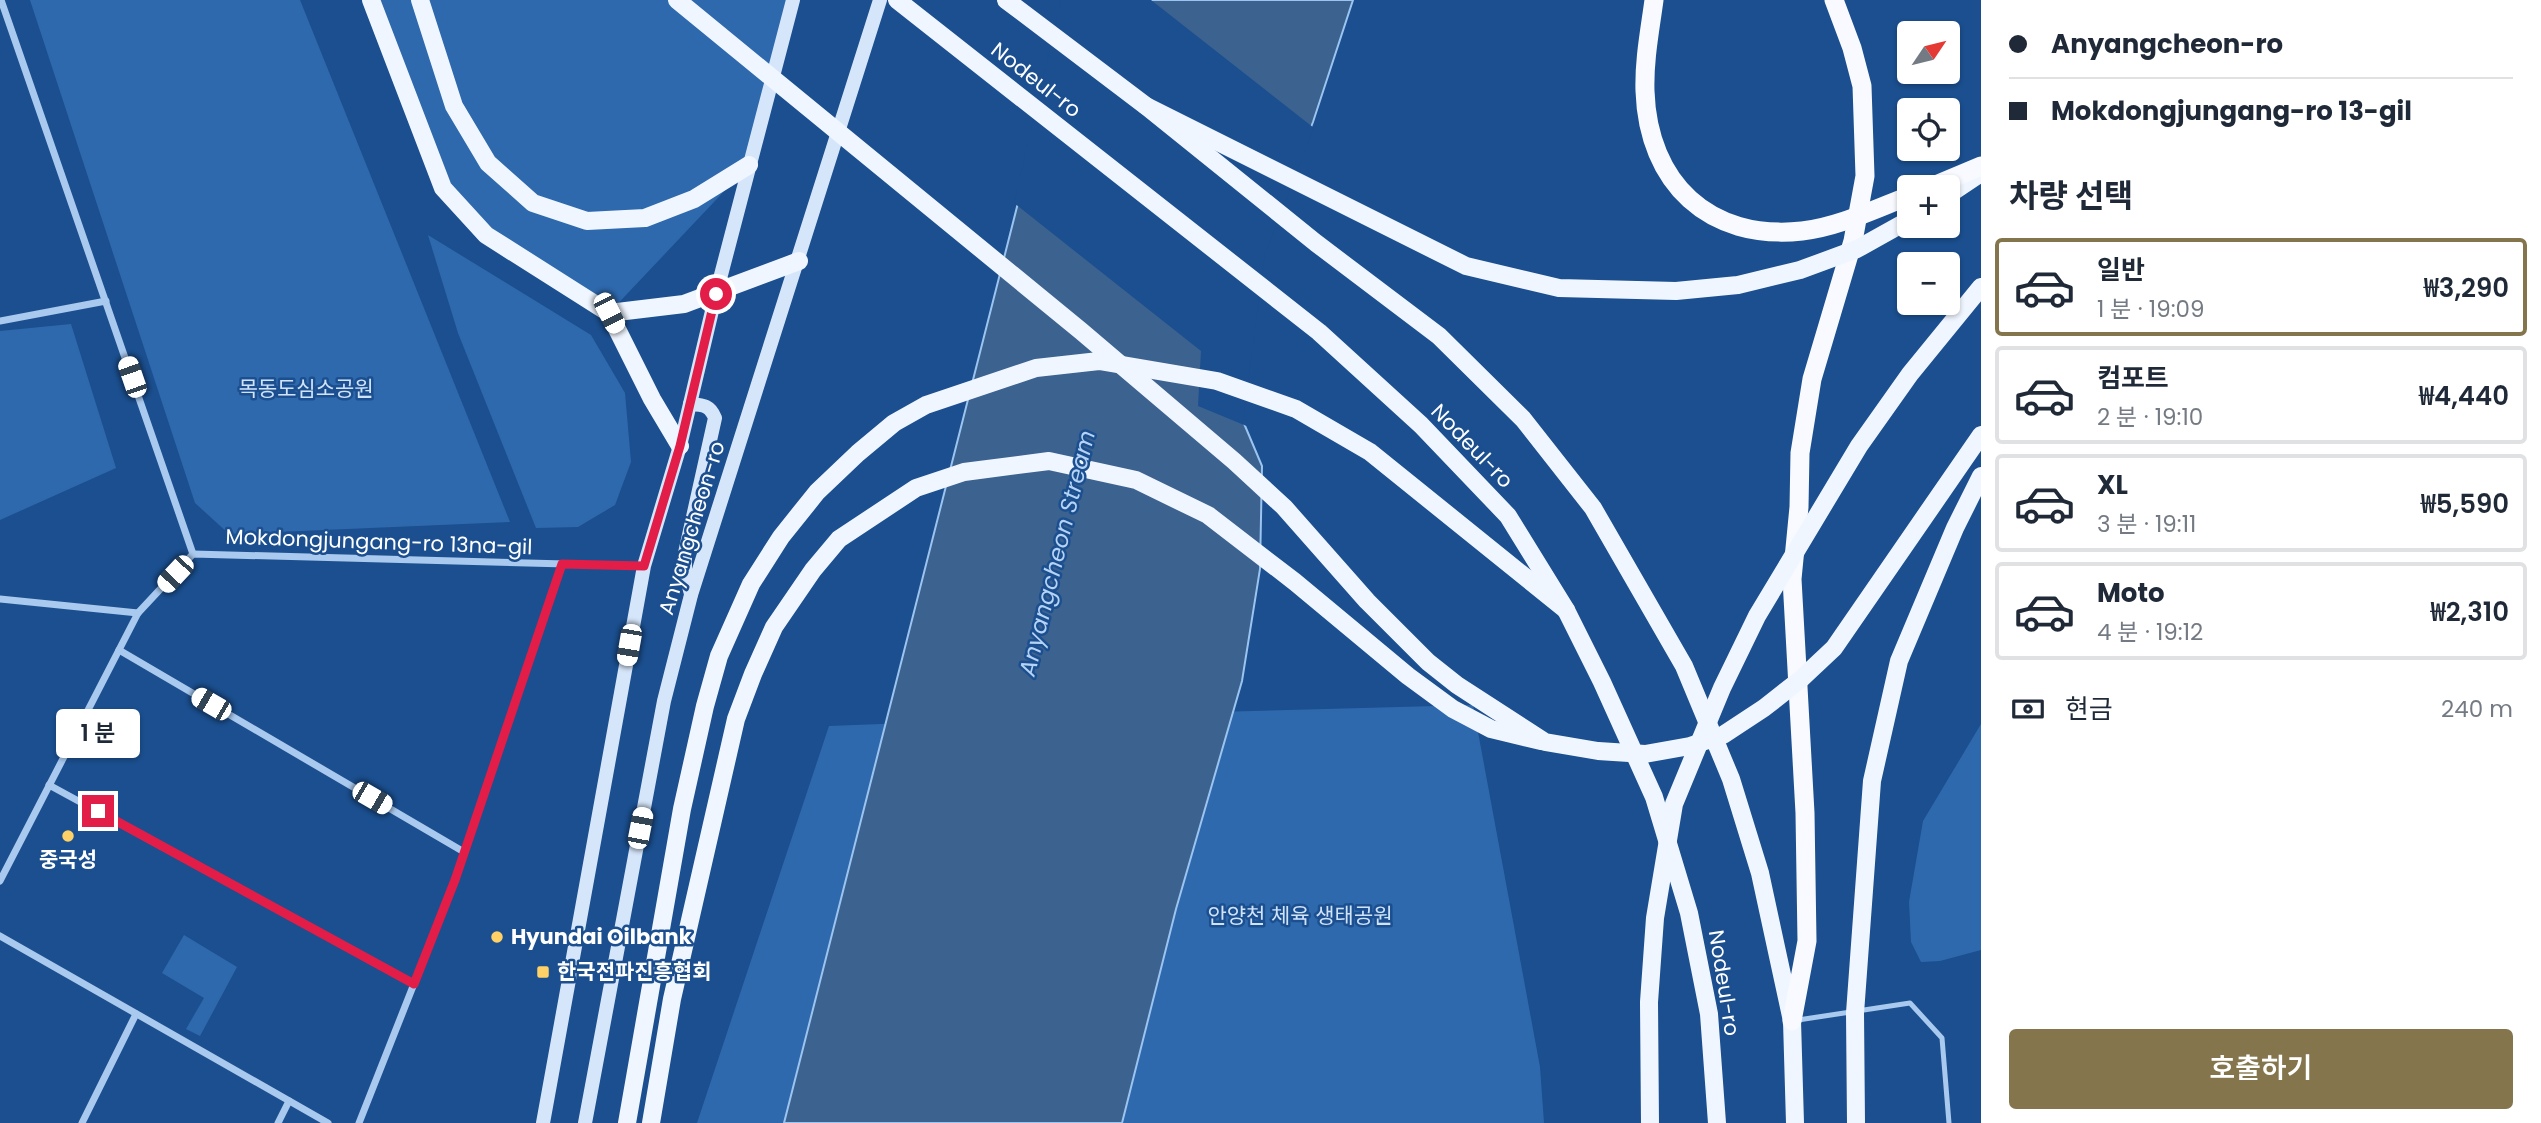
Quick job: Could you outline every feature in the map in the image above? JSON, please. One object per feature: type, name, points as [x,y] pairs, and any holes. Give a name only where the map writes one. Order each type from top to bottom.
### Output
[{"type":"highway","points":[[1654,0],[1645,92],[1655,148],[1674,183],[1686,197],[1705,212],[1730,223],[1760,231],[1803,231],[1897,201]]},
{"type":"highway","points":[[1792,1021],[1807,941],[1805,813],[1792,579],[1799,507],[1800,453],[1812,379],[1853,241],[1865,176],[1863,86],[1834,0]]},
{"type":"highway","points":[[1960,175],[1981,166]]},
{"type":"main road","points":[[371,0],[443,188],[486,235],[609,313],[652,400],[680,446]]},
{"type":"main road","points":[[420,0],[454,106],[488,163],[533,203],[587,221],[645,218],[694,199],[749,165]]},
{"type":"main road","points":[[677,0],[1070,322],[1234,461],[1284,508],[1367,601],[1428,662],[1457,685],[1545,742]]},
{"type":"main road","name":"Anyangcheon-ro","points":[[543,1123],[644,566],[680,446],[716,294],[793,0]]},
{"type":"main road","name":"Anyangcheon-ro","points":[[585,1123],[664,701],[691,595],[880,0]]},
{"type":"main road","name":"Nodeul-ro","points":[[897,0],[1320,332],[1421,425],[1508,516],[1566,610],[1654,797],[1689,913],[1709,1014],[1717,1123]]},
{"type":"main road","points":[[1006,0],[1439,336],[1523,419],[1593,508],[1684,666],[1731,779],[1760,873],[1792,1021],[1796,1123]]},
{"type":"main road","points":[[1146,106],[1466,266],[1559,288],[1676,291],[1738,285],[1800,270],[1857,249],[1897,227]]},
{"type":"main road","points":[[1960,187],[1981,173]]},
{"type":"main road","points":[[609,313],[665,308],[716,294],[799,261]]},
{"type":"main road","points":[[1650,1123],[1649,1003],[1655,918],[1674,804],[1722,688],[1757,616],[1860,446],[1910,374],[1981,287]]},
{"type":"main road","points":[[627,1123],[682,809],[719,656],[751,584],[781,537],[817,492],[894,423],[926,405],[1036,368],[1099,361],[1217,381],[1296,409],[1370,452],[1566,610]]},
{"type":"main road","points":[[690,404],[704,405],[711,409],[715,418],[685,553],[685,572],[691,595]]},
{"type":"main road","points":[[650,1123],[675,986],[736,719],[753,674],[774,627],[813,570],[839,539],[916,488],[964,472],[1049,461],[1136,480],[1208,515],[1453,709],[1491,729],[1545,742],[1598,751],[1645,754],[1690,746],[1723,735],[1801,679],[1834,648],[1981,435]]},
{"type":"main road","points":[[1856,1123],[1855,1013],[1872,781],[1899,661],[1955,528],[1981,475]]},
{"type":"street","points":[[0,881],[138,613],[193,554],[1,0]]},
{"type":"street","points":[[0,321],[106,301]]},
{"type":"street","name":"Mokdongjungang-ro 13na-gil","points":[[193,554],[644,566]]},
{"type":"street","points":[[359,1123],[464,852],[562,564]]},
{"type":"street","points":[[0,599],[138,613]]},
{"type":"street","points":[[119,650],[464,852]]},
{"type":"street","points":[[49,785],[414,984]]},
{"type":"street","points":[[0,936],[328,1123]]},
{"type":"street","points":[[82,1123],[136,1014]]},
{"type":"street","points":[[278,1123],[289,1101]]},
{"type":"lane","points":[[1792,1021],[1910,1003],[1942,1038],[1949,1123]]},
{"type":"green space","name":"목동도심소공원","points":[[30,0],[300,0],[510,522],[229,534],[195,503]]},
{"type":"green space","points":[[371,0],[793,0],[749,165],[609,313],[486,235],[443,188]]},
{"type":"green space","points":[[428,235],[591,335],[625,393],[631,462],[615,505],[578,527],[536,528],[458,333]]},
{"type":"green space","points":[[71,324],[116,468],[0,520],[0,331]]},
{"type":"green space","name":"안양천 체육 생태공원","points":[[1473,705],[1540,1067],[1544,1123],[697,1123],[829,726]]},
{"type":"green space","points":[[1981,724],[1981,950],[1940,961],[1921,962],[1911,942],[1909,902],[1923,821]]},
{"type":"green space","points":[[184,935],[237,967],[200,1036],[186,1029],[204,998],[162,973]]},
{"type":"water","name":"Anyangcheon Stream","points":[[1064,0],[1353,0],[1313,122],[1262,252],[1240,414],[1262,466],[1260,569],[1242,681],[1176,909],[1122,1123],[784,1123],[1019,199]]},
{"type":"pier","points":[[1061,0],[1151,0],[1314,128],[1265,253],[1244,414],[1249,427],[1198,406],[1201,351],[1014,203]]},
{"type":"place","name":"중국성","points":[[68,836]]},
{"type":"place","name":"Hyundai Oilbank","points":[[497,937]]},
{"type":"place","name":"한국전파진흥협회","points":[[543,972]]},
{"type":"route","points":[[98,811],[414,984],[455,880],[562,564],[644,566],[680,446],[716,294]]}]
